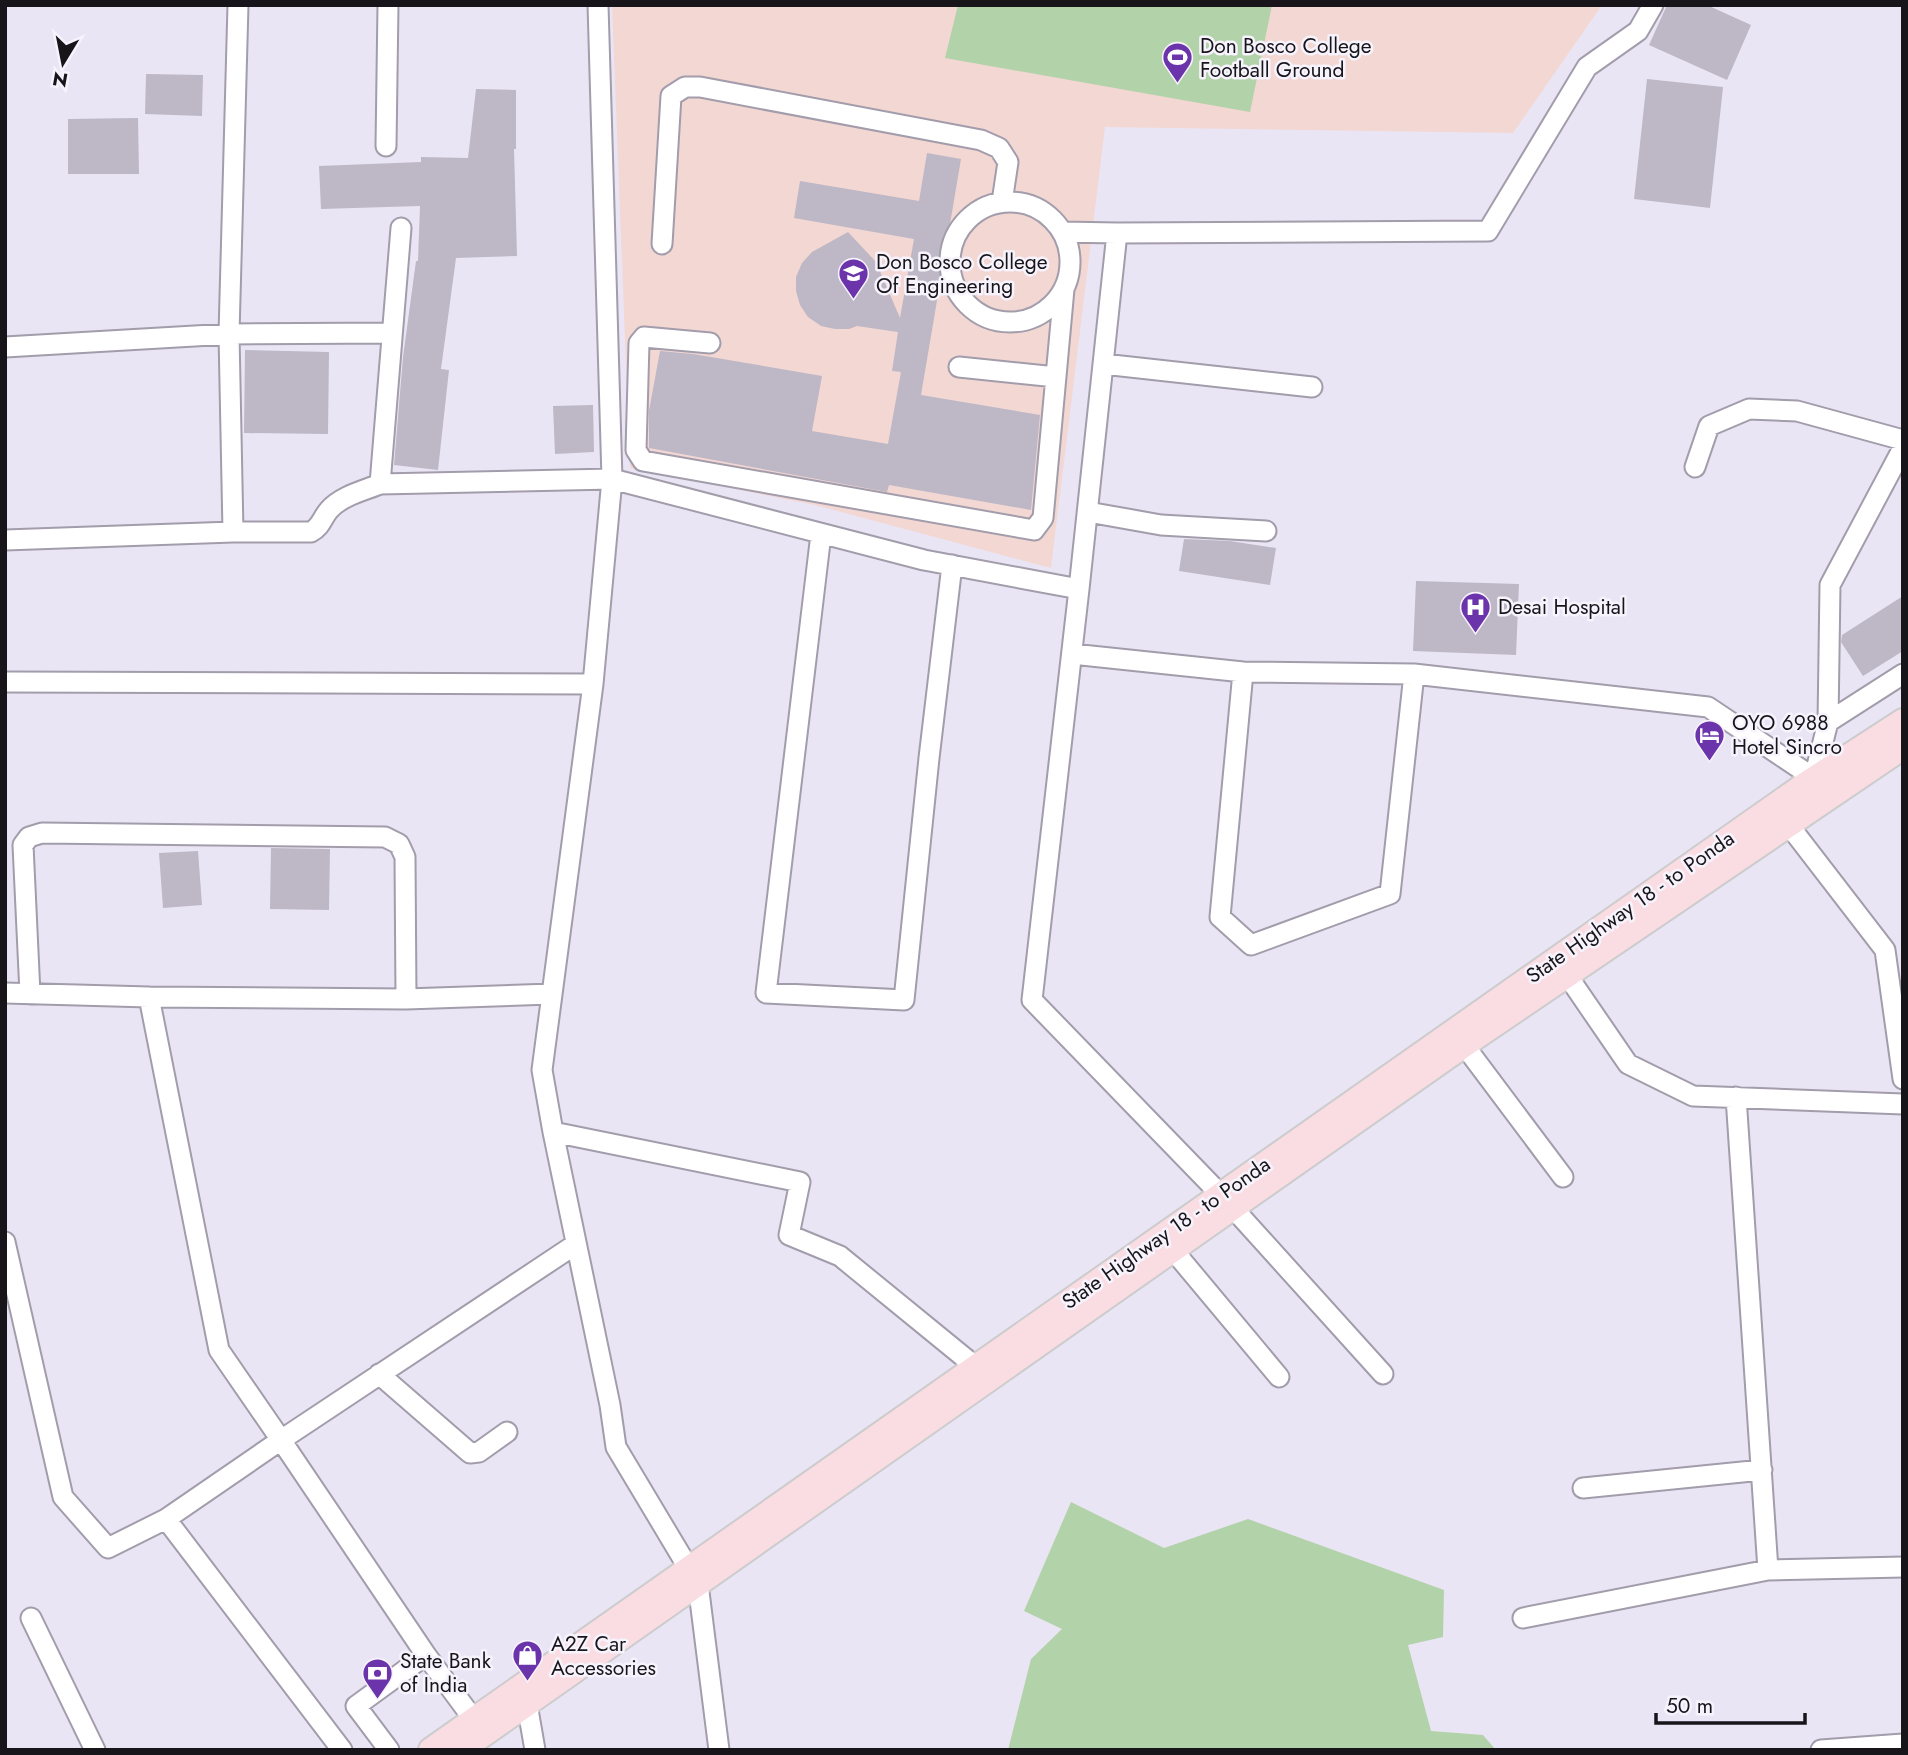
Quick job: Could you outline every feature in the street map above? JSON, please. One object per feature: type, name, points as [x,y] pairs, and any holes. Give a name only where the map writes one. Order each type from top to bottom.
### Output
[{"type":"main road","name":"State Highway 18 - to Ponda","points":[[431,1750],[693,1577],[1173,1250],[1227,1201],[1821,787],[1903,721]]},
{"type":"main road","name":"State Highway 18 - to Ponda","points":[[1821,787],[1903,747]]},
{"type":"main road","name":"State Highway 18 - to Ponda","points":[[461,1750],[527,1704],[976,1367],[1567,975],[1781,815]]},
{"type":"street","points":[[233,532],[229,334],[238,5]]},
{"type":"street","points":[[386,146],[388,5]]},
{"type":"street","points":[[598,5],[612,479],[593,684],[542,1070],[610,1405],[616,1447],[693,1577],[719,1750]]},
{"type":"street","points":[[1062,232],[1488,231],[1587,67],[1638,31],[1653,5]]},
{"type":"street","points":[[662,244],[671,96],[685,88],[701,87],[981,140],[999,148],[1008,163],[1002,202]]},
{"type":"street","points":[[709,343],[644,337],[639,343],[636,450],[643,461],[1034,530],[1043,518],[1070,250],[1062,232],[1050,216],[1033,206],[1013,201],[993,204],[975,212],[960,226],[951,244],[948,263],[952,283],[962,300],[978,314],[996,321],[1017,322],[1036,317],[1052,306],[1064,289]]},
{"type":"street","points":[[380,484],[401,228]]},
{"type":"street","points":[[1117,233],[1032,1000],[1227,1201],[1383,1374]]},
{"type":"street","points":[[5,347],[229,334],[391,333]]},
{"type":"street","points":[[1103,364],[1312,387]]},
{"type":"street","points":[[959,367],[1056,377]]},
{"type":"street","points":[[1695,467],[1709,426],[1749,409],[1797,411],[1903,439]]},
{"type":"street","points":[[1072,654],[1243,672],[1414,674],[1708,707],[1821,787],[1828,722],[1830,585],[1903,448]]},
{"type":"street","points":[[5,540],[311,532],[321,524],[329,510],[344,499],[380,484],[612,479],[952,565],[1079,589]]},
{"type":"street","points":[[1088,512],[1161,526],[1266,531]]},
{"type":"street","points":[[821,534],[766,993],[904,1000],[952,565]]},
{"type":"street","points":[[1243,672],[1220,917],[1251,945],[1390,894],[1414,674]]},
{"type":"street","points":[[1828,722],[1903,674]]},
{"type":"street","points":[[5,682],[593,684]]},
{"type":"street","points":[[1781,815],[1885,950],[1903,1079]]},
{"type":"street","points":[[30,994],[23,845],[29,837],[42,833],[384,837],[400,844],[405,857],[406,999]]},
{"type":"street","points":[[1567,975],[1628,1064],[1693,1096],[1903,1104]]},
{"type":"street","points":[[5,993],[406,999],[552,994]]},
{"type":"street","points":[[149,997],[219,1350],[426,1655],[474,1720]]},
{"type":"street","points":[[1464,1045],[1563,1177]]},
{"type":"street","points":[[1736,1097],[1768,1570]]},
{"type":"street","points":[[553,1132],[800,1182],[789,1235],[840,1256],[976,1367]]},
{"type":"street","points":[[5,1242],[63,1497],[108,1548],[166,1519],[576,1244]]},
{"type":"street","points":[[1173,1250],[1279,1377]]},
{"type":"street","points":[[379,1374],[470,1453],[479,1452],[507,1432]]},
{"type":"street","points":[[1583,1488],[1762,1470]]},
{"type":"street","points":[[166,1519],[341,1750]]},
{"type":"street","points":[[1522,1618],[1768,1570],[1903,1567]]},
{"type":"street","points":[[31,1618],[96,1750]]},
{"type":"street","points":[[389,1750],[356,1706],[426,1655]]},
{"type":"street","points":[[527,1704],[535,1750]]},
{"type":"street","points":[[1821,1750],[1903,1744]]},
{"type":"shaded area","name":"Don Bosco College Of Engineering","points":[[612,5],[1602,5],[1513,133],[1105,127],[1051,568],[815,505],[630,468]]},
{"type":"green space","name":"Don Bosco College Football Ground","points":[[958,5],[1272,5],[1250,112],[945,58]]},
{"type":"green space","points":[[1071,1502],[1164,1548],[1248,1519],[1444,1590],[1443,1637],[1408,1645],[1431,1731],[1483,1735],[1496,1750],[1008,1750],[1031,1659],[1062,1629],[1024,1611]]},
{"type":"building","points":[[1667,5],[1707,5],[1751,25],[1727,80],[1649,45]]},
{"type":"building","points":[[146,74],[203,75],[202,116],[145,114]]},
{"type":"building","points":[[1647,79],[1723,87],[1710,208],[1634,199]]},
{"type":"building","points":[[476,89],[516,90],[514,149],[517,256],[456,258],[441,369],[449,370],[438,470],[394,465],[403,357],[418,261],[420,206],[321,209],[319,166],[421,162],[421,157],[468,158]]},
{"type":"building","points":[[138,118],[139,174],[68,174],[68,119]]},
{"type":"building","points":[[927,153],[961,159],[921,395],[1040,415],[1031,510],[889,485],[887,492],[649,448],[649,411],[660,351],[822,376],[812,431],[888,444],[901,372],[892,371],[898,332],[857,326],[835,329],[821,326],[808,317],[800,305],[796,277],[802,263],[812,252],[848,232],[876,262],[900,318],[914,239],[794,218],[800,181],[919,201]]},
{"type":"building","points":[[245,350],[329,352],[328,434],[244,433]]},
{"type":"building","points":[[593,405],[594,452],[555,454],[553,406]]},
{"type":"building","points":[[1184,539],[1230,541],[1276,548],[1270,585],[1179,571]]},
{"type":"building","points":[[1416,581],[1519,584],[1516,655],[1413,651]]},
{"type":"building","points":[[1903,596],[1903,651],[1863,676],[1841,642],[1842,635]]},
{"type":"building","points":[[271,848],[330,849],[329,910],[270,909]]},
{"type":"building","points":[[198,851],[202,905],[163,908],[159,853]]},
{"type":"place","name":"Don Bosco College Football Ground","points":[[1177,85]]},
{"type":"place","name":"Don Bosco College Of Engineering","points":[[853,301]]},
{"type":"place","name":"Desai Hospital","points":[[1475,634]]},
{"type":"place","name":"OYO 6988 Hotel Sincro","points":[[1709,762]]},
{"type":"place","name":"A2Z Car Accessories","points":[[528,1683]]},
{"type":"place","name":"State Bank of India","points":[[377,1700]]}]
